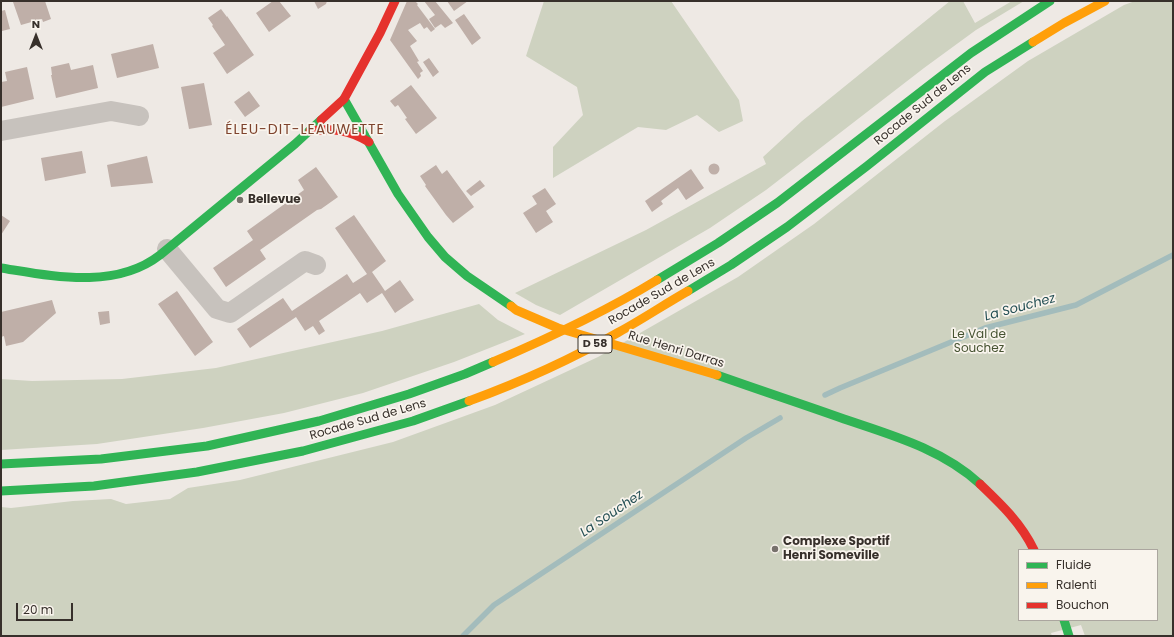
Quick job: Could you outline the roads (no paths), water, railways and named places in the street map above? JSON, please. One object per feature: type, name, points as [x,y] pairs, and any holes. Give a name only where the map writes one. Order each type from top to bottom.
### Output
[{"type":"main road","points":[[1,268],[67,277],[93,278],[126,272],[148,263],[295,144],[344,99],[380,33],[395,1]]},
{"type":"main road","name":"Rocade Sud de Lens","points":[[1,464],[101,459],[207,446],[319,421],[402,396],[465,374],[511,354],[578,323],[631,296],[718,243],[777,203],[971,53],[1050,1]]},
{"type":"main road","name":"Rocade Sud de Lens","points":[[1,491],[94,486],[197,472],[303,451],[413,421],[490,393],[548,368],[619,332],[731,266],[836,189],[985,72],[1064,23],[1105,1]]},
{"type":"main road","name":"Rue Henri Darras","points":[[344,99],[398,194],[428,237],[445,257],[467,276],[516,310],[536,320],[558,328],[703,370],[906,440],[943,458],[970,475],[1004,507],[1027,536],[1034,549]]},
{"type":"main road","points":[[310,131],[325,129],[342,130],[361,137],[369,142]]},
{"type":"main road","points":[[1064,621],[1069,636]]},
{"type":"street","points":[[1,131],[111,112],[139,116]]},
{"type":"street","points":[[167,249],[217,309],[230,313],[305,261],[316,265]]},
{"type":"waterway","name":"La Souchez","points":[[825,395],[985,328],[1076,305],[1173,255]]},
{"type":"waterway","name":"La Souchez","points":[[463,636],[494,605],[746,438],[780,418]]},
{"type":"place","name":"Bellevue","points":[[240,200]]},
{"type":"place","name":"Complexe Sportif Henri Someville","points":[[775,549]]},
{"type":"district","name":"ÉLEU-DIT-LEAUWETTE","points":[[305,130]]},
{"type":"park label","name":"Le Val de Souchez","points":[[979,342]]}]
